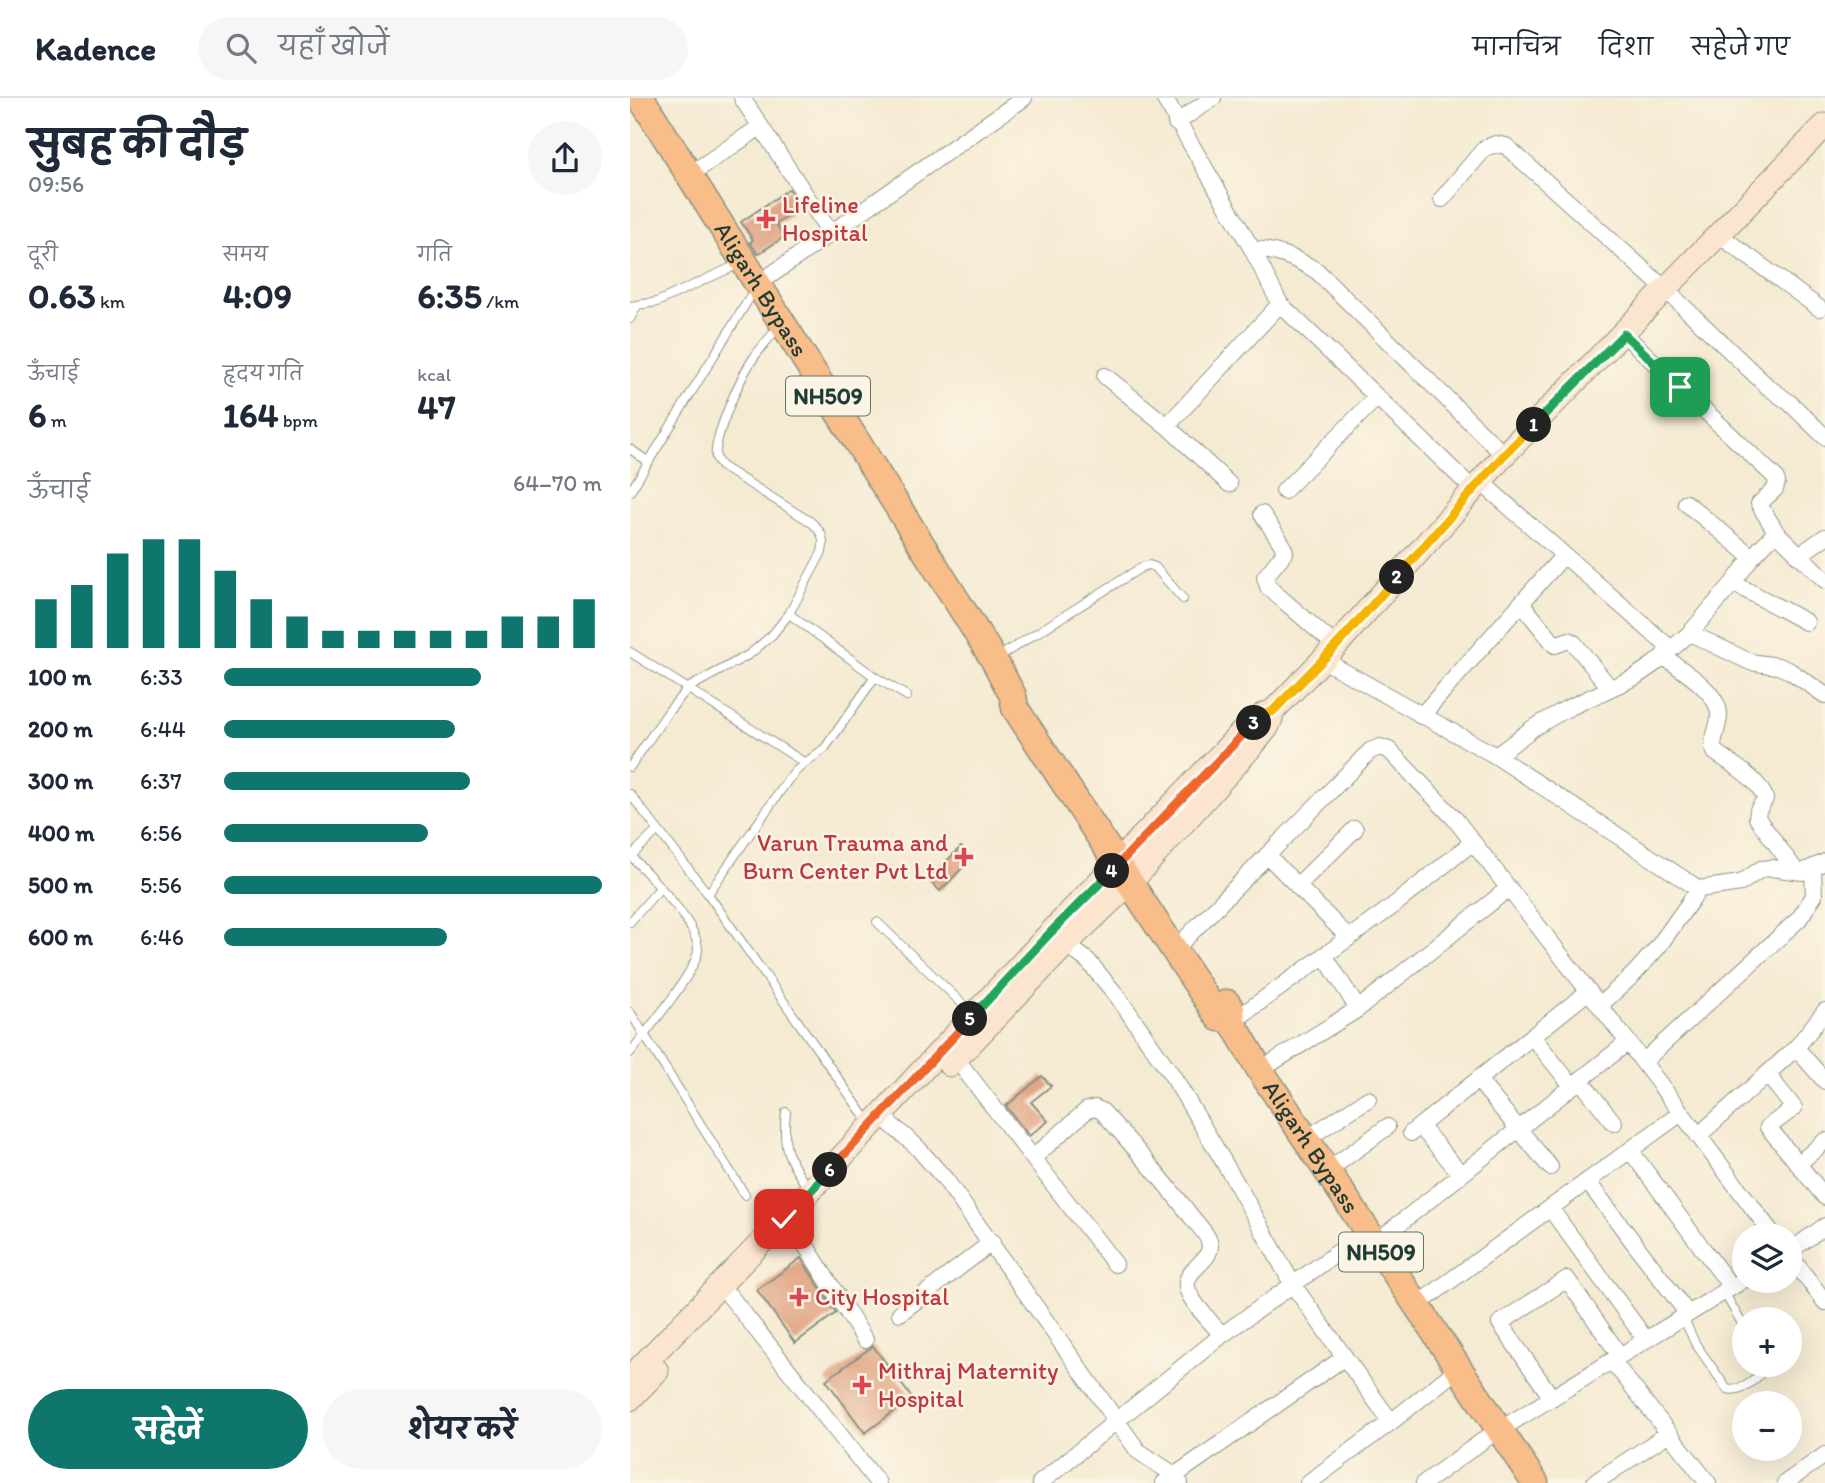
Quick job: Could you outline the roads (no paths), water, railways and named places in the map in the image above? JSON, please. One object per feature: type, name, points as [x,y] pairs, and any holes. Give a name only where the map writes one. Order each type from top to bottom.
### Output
[{"type":"highway","name":"Aligarh Bypass","points":[[640,98],[994,660],[1013,696],[1026,702],[1130,868],[1219,1018],[1231,1021]]},
{"type":"highway","name":"Aligarh Bypass","points":[[1130,868],[1231,1009],[1231,1021],[1327,1171],[1361,1240],[1417,1305],[1449,1375],[1489,1437],[1535,1483]]},
{"type":"main road","points":[[951,1053],[974,1015],[1130,868],[1241,733],[1264,714],[1272,712],[1330,653],[1504,455],[1825,125]]},
{"type":"main road","points":[[630,1378],[810,1191],[951,1053],[1058,938]]},
{"type":"main road","points":[[630,1399],[794,1227],[881,1122]]},
{"type":"street","points":[[742,98],[831,234]]},
{"type":"street","points":[[758,285],[1024,98]]},
{"type":"street","points":[[1164,98],[1252,249],[1280,304],[1376,398],[1478,486],[1564,555],[1710,693],[1719,712],[1713,747],[1715,752],[1752,780],[1764,794],[1765,799],[1758,810],[1757,818],[1815,876],[1814,896],[1799,919],[1643,1062]]},
{"type":"street","points":[[1177,123],[1213,98]]},
{"type":"street","points":[[689,175],[761,127]]},
{"type":"street","points":[[1442,199],[1485,148],[1496,144],[1506,146],[1667,290],[1825,438]]},
{"type":"street","points":[[1719,235],[1819,308]]},
{"type":"street","points":[[1252,249],[1269,250],[1293,257],[1317,271],[1504,455]]},
{"type":"street","points":[[1167,426],[1280,304]]},
{"type":"street","points":[[1624,334],[1775,477],[1775,489],[1759,504],[1776,532],[1825,580]]},
{"type":"street","points":[[1105,376],[1167,426],[1229,484]]},
{"type":"street","points":[[1284,491],[1376,398]]},
{"type":"street","points":[[1686,503],[1752,556]]},
{"type":"street","points":[[1262,514],[1285,552],[1265,578],[1268,587],[1330,653],[1421,716],[1496,756],[1699,889],[1741,883],[1761,869],[1815,876]]},
{"type":"street","points":[[1496,756],[1533,728],[1566,709],[1635,677],[1667,652],[1690,633],[1733,583],[1752,556],[1776,532]]},
{"type":"street","points":[[1798,556],[1825,537]]},
{"type":"street","points":[[1421,716],[1564,555]]},
{"type":"street","points":[[1733,583],[1806,622]]},
{"type":"street","points":[[1521,603],[1555,645],[1569,640],[1574,643],[1610,688]]},
{"type":"street","points":[[1690,633],[1750,662],[1778,666],[1790,671],[1825,695]]},
{"type":"street","points":[[1184,941],[1370,751],[1380,747],[1389,750],[1455,819],[1764,1223]]},
{"type":"street","points":[[1297,886],[1355,829]]},
{"type":"street","points":[[1231,1021],[1389,909],[1473,842]]},
{"type":"street","points":[[1267,855],[1348,937]]},
{"type":"street","points":[[1260,1070],[1358,1009],[1509,888]]},
{"type":"street","points":[[1600,1005],[1634,974],[1658,947],[1699,889]]},
{"type":"street","points":[[1058,938],[1088,961],[1118,997],[1174,1078],[1293,1285],[1391,1422]]},
{"type":"street","points":[[1324,955],[1358,1009]]},
{"type":"street","points":[[1461,1174],[1416,1130],[1589,991]]},
{"type":"street","points":[[1699,1136],[1796,1048],[1825,1010]]},
{"type":"street","points":[[1532,1036],[1614,1123]]},
{"type":"street","points":[[1040,1483],[1222,1335],[1461,1174],[1628,1042]]},
{"type":"street","points":[[1796,1048],[1825,1082]]},
{"type":"street","points":[[951,1053],[1115,1264]]},
{"type":"street","points":[[1767,1074],[1794,1108],[1768,1127],[1825,1197]]},
{"type":"street","points":[[1478,1080],[1550,1167]]},
{"type":"street","points":[[1306,1139],[1368,1099]]},
{"type":"street","points":[[1033,1158],[1087,1110],[1095,1108],[1102,1111],[1183,1205],[1209,1240],[1208,1254],[1189,1276],[1186,1286],[1190,1295],[1222,1335]]},
{"type":"street","points":[[1417,1305],[1681,1113]]},
{"type":"street","points":[[881,1122],[916,1146],[945,1179],[1138,1451],[1173,1481],[1345,1357]]},
{"type":"street","points":[[1327,1171],[1387,1127]]},
{"type":"street","points":[[1798,1164],[1825,1141]]},
{"type":"street","points":[[1630,1150],[1732,1285]]},
{"type":"street","points":[[1587,1181],[1686,1315]]},
{"type":"street","points":[[1550,1208],[1646,1340]]},
{"type":"street","points":[[1802,1244],[1825,1226]]},
{"type":"street","points":[[794,1227],[865,1340]]},
{"type":"street","points":[[900,1313],[992,1242]]},
{"type":"street","points":[[1802,1270],[1825,1302]]},
{"type":"street","points":[[1552,1398],[1500,1323],[1567,1279],[1616,1359],[1708,1483]]},
{"type":"street","points":[[1424,1483],[1489,1437],[1732,1287]]},
{"type":"street","points":[[729,1295],[878,1483]]},
{"type":"street","points":[[1308,1483],[1449,1375]]},
{"type":"street","points":[[1594,1483],[1669,1433]]},
{"type":"street","points":[[1785,1483],[1825,1455]]},
{"type":"lane","points":[[630,104],[640,98]]},
{"type":"lane","points":[[630,319],[633,306],[657,302],[744,262]]},
{"type":"lane","points":[[630,492],[758,285]]},
{"type":"lane","points":[[630,766],[688,688],[750,654],[772,635],[789,614],[822,552],[824,542],[821,531],[811,522],[721,466],[716,459],[716,449],[725,419],[739,385],[752,361],[782,322]]},
{"type":"lane","points":[[630,449],[649,462]]},
{"type":"lane","points":[[994,660],[1142,567],[1155,567],[1183,600]]},
{"type":"lane","points":[[789,614],[875,677],[907,696]]},
{"type":"lane","points":[[630,652],[805,763]]},
{"type":"lane","points":[[708,894],[788,780],[825,748],[875,677]]},
{"type":"lane","points":[[630,794],[881,1122]]},
{"type":"lane","points":[[630,1053],[692,967],[698,949],[690,925],[630,855],[658,830]]},
{"type":"lane","points":[[630,922],[660,888]]},
{"type":"lane","points":[[877,922],[974,1015]]},
{"type":"lane","points":[[630,1012],[744,1195]]},
{"type":"lane","points":[[786,1112],[784,1139],[788,1157],[810,1191]]},
{"type":"lane","points":[[1686,1315],[1695,1343],[1727,1389],[1738,1390],[1757,1377]]},
{"type":"place","name":"Lifeline Hospital","points":[[766,219]]},
{"type":"place","name":"Varun Trauma and Burn Center Pvt Ltd","points":[[964,857]]},
{"type":"place","name":"City Hospital","points":[[799,1297]]},
{"type":"place","name":"Mithraj Maternity Hospital","points":[[862,1385]]}]
